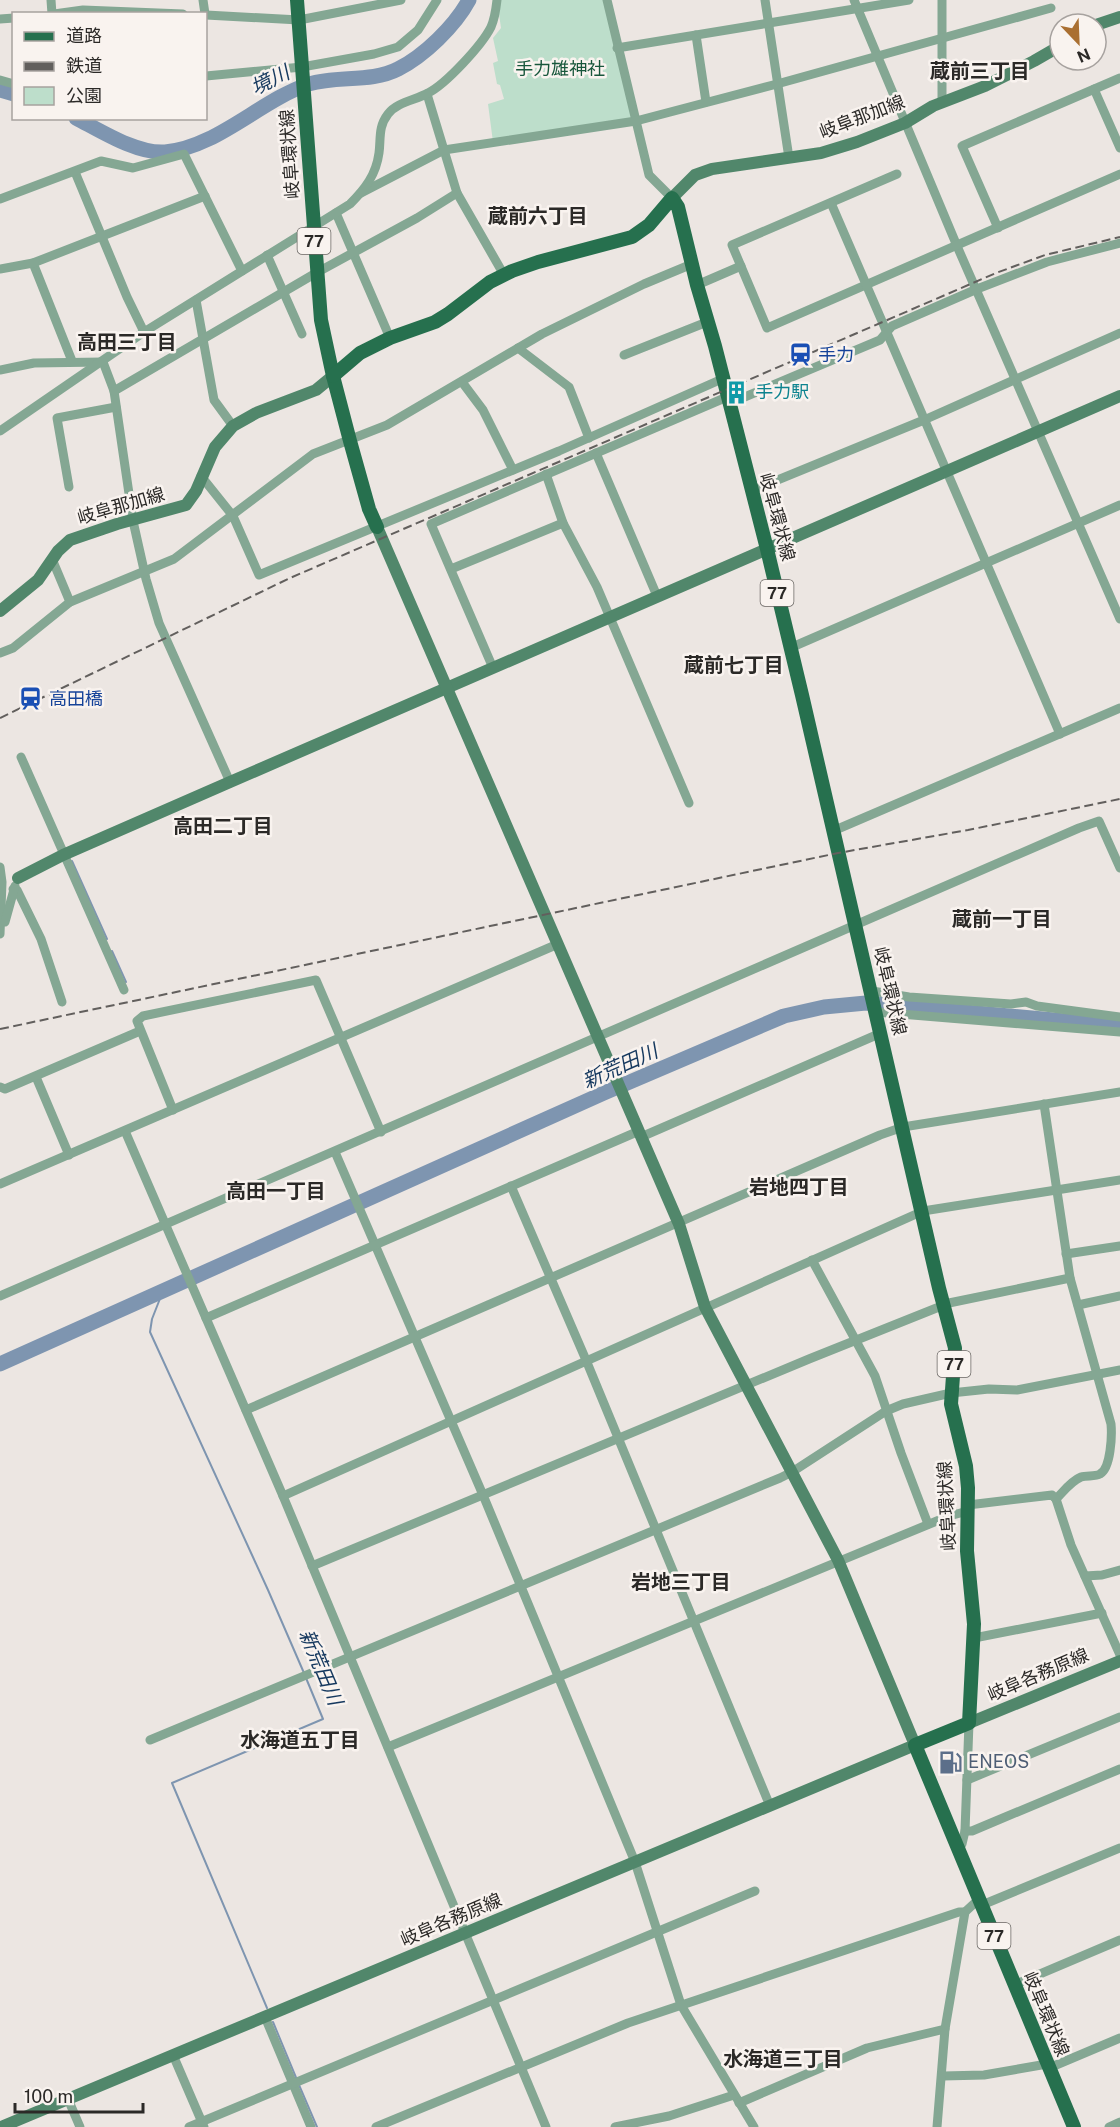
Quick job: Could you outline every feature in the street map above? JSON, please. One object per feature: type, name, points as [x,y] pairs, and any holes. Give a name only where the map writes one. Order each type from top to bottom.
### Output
[{"type":"main road","name":"岐阜環状線","points":[[297,0],[321,320],[350,441],[369,508],[377,527]]},
{"type":"main road","name":"岐阜環状線","points":[[672,198],[678,207],[767,549],[955,1348],[951,1404],[966,1466],[967,1551],[974,1624],[969,1724]]},
{"type":"main road","points":[[333,376],[360,353],[390,338],[435,322],[490,282],[504,275],[538,262],[632,237],[649,225],[672,198]]},
{"type":"main road","points":[[915,1745],[969,1724]]},
{"type":"main road","name":"岐阜環状線","points":[[915,1745],[1074,2127]]},
{"type":"street","points":[[207,14],[299,20],[401,0]]},
{"type":"street","points":[[207,76],[302,70],[398,47],[418,30],[437,0]]},
{"type":"street","points":[[0,431],[144,332],[350,204],[374,174],[379,153],[380,126],[390,111],[438,87],[481,43],[492,23],[497,0]]},
{"type":"street","points":[[607,0],[650,175],[672,198]]},
{"type":"street","points":[[765,0],[789,158]]},
{"type":"street","points":[[617,48],[769,24],[856,5],[909,0]]},
{"type":"street","points":[[942,0],[942,102]]},
{"type":"street","points":[[856,5],[957,246],[1120,618]]},
{"type":"street","points":[[361,193],[444,150],[636,121],[1051,8]]},
{"type":"street","points":[[68,12],[83,10],[133,12]]},
{"type":"street","points":[[696,35],[706,102]]},
{"type":"street","name":"岐阜那加線","points":[[672,198],[695,176],[712,169],[820,153],[858,142],[905,123],[942,102],[985,86],[1048,54]]},
{"type":"street","points":[[998,228],[962,146],[1120,78]]},
{"type":"street","points":[[1094,89],[1120,148]]},
{"type":"street","points":[[427,94],[457,193],[504,275]]},
{"type":"street","points":[[0,199],[101,161],[133,168],[184,154],[242,271]]},
{"type":"street","points":[[75,172],[101,237],[144,332]]},
{"type":"street","points":[[897,174],[732,245],[767,328],[1120,174]]},
{"type":"street","points":[[114,391],[457,193]]},
{"type":"street","points":[[0,269],[33,263],[205,196]]},
{"type":"street","points":[[831,203],[1060,734]]},
{"type":"street","points":[[336,213],[390,338]]},
{"type":"street","points":[[493,668],[431,524],[597,453],[880,340],[892,326],[977,289],[1047,262],[1120,243]]},
{"type":"street","points":[[267,255],[302,334]]},
{"type":"street","points":[[33,263],[72,361]]},
{"type":"street","points":[[0,653],[13,648],[70,602],[174,559],[313,454],[387,425],[518,348],[644,284],[692,264]]},
{"type":"street","points":[[697,285],[741,266]]},
{"type":"street","points":[[195,300],[214,400],[233,426]]},
{"type":"street","points":[[624,355],[707,322]]},
{"type":"street","points":[[751,492],[924,420],[1120,333]]},
{"type":"street","points":[[518,348],[569,387],[589,438]]},
{"type":"street","points":[[0,370],[34,363],[103,362]]},
{"type":"street","points":[[103,362],[114,391],[133,521],[144,573],[159,623],[230,782]]},
{"type":"street","name":"岐阜那加線","points":[[0,611],[38,579],[58,551],[70,540],[186,505],[196,491],[215,447],[233,426],[256,413],[316,390],[333,376]]},
{"type":"street","points":[[201,476],[233,516],[259,575],[589,438],[722,379]]},
{"type":"street","points":[[462,382],[483,410],[513,470]]},
{"type":"street","points":[[0,934],[16,884],[63,855],[1120,396]]},
{"type":"street","points":[[69,488],[57,418],[116,407]]},
{"type":"street","points":[[597,453],[657,596]]},
{"type":"street","points":[[546,474],[563,523],[597,587],[689,803]]},
{"type":"street","points":[[790,648],[1120,505]]},
{"type":"street","points":[[451,569],[563,523]]},
{"type":"street","points":[[377,527],[679,1224],[705,1307],[838,1560],[915,1745]]},
{"type":"street","points":[[52,559],[70,602]]},
{"type":"street","points":[[833,831],[1120,708]]},
{"type":"street","points":[[21,757],[124,990]]},
{"type":"street","points":[[0,1296],[1099,821],[1118,853],[1120,868]]},
{"type":"street","points":[[0,867],[2,882],[0,934]]},
{"type":"street","points":[[16,884],[41,939],[62,1002]]},
{"type":"street","points":[[0,1185],[558,944]]},
{"type":"street","points":[[173,1110],[137,1021],[143,1016],[316,980],[381,1132]]},
{"type":"street","points":[[872,991],[884,995],[1011,1004],[1026,1002],[1037,1006],[1120,1017]]},
{"type":"street","points":[[876,1012],[1120,1032]]},
{"type":"street","points":[[0,1087],[5,1089],[36,1077],[140,1031]]},
{"type":"street","points":[[206,1318],[511,1186],[881,1033]]},
{"type":"street","points":[[36,1077],[69,1155]]},
{"type":"street","points":[[246,1410],[880,1135],[903,1127],[1120,1092]]},
{"type":"street","points":[[1044,1104],[1070,1278],[1111,1424],[1116,1434],[1106,1468],[1101,1474],[1081,1477],[1056,1499]]},
{"type":"street","points":[[125,1131],[283,1496],[546,2127]]},
{"type":"street","points":[[335,1152],[483,1495],[635,1862],[681,2006],[754,2127]]},
{"type":"street","points":[[283,1496],[923,1211],[1120,1180]]},
{"type":"street","points":[[511,1186],[619,1438],[770,1806]]},
{"type":"street","points":[[1066,1254],[1120,1246]]},
{"type":"street","points":[[812,1260],[879,1383],[886,1411],[928,1524]]},
{"type":"street","points":[[312,1566],[944,1305],[1070,1278]]},
{"type":"street","points":[[1078,1305],[1120,1296]]},
{"type":"street","points":[[150,1740],[792,1472],[886,1411],[903,1404],[951,1393],[989,1389],[1017,1390],[1120,1370]]},
{"type":"street","points":[[388,1747],[968,1508],[1052,1495],[1056,1499],[1071,1545],[1120,1655]]},
{"type":"street","points":[[1085,1576],[1102,1575],[1120,1569]]},
{"type":"street","points":[[974,1638],[1101,1613]]},
{"type":"street","name":"岐阜各務原線","points":[[969,1724],[1120,1661]]},
{"type":"street","points":[[967,1780],[1120,1717]]},
{"type":"street","points":[[958,1850],[965,1831],[969,1724]]},
{"type":"street","name":"岐阜各務原線","points":[[1,2127],[915,1745]]},
{"type":"street","points":[[965,1831],[972,1831],[1120,1769]]},
{"type":"street","points":[[376,2127],[628,2023],[959,1911],[965,1912],[981,1902],[1120,1848]]},
{"type":"street","points":[[189,2127],[203,2124],[297,2082],[755,1891]]},
{"type":"street","points":[[937,2127],[943,2076],[945,2029],[965,1912]]},
{"type":"street","points":[[1014,1985],[1120,1940]]},
{"type":"street","points":[[265,2017],[297,2082],[311,2127]]},
{"type":"street","points":[[615,2127],[737,2099],[867,2048],[945,2029]]},
{"type":"street","points":[[943,2076],[984,2075],[1048,2066],[1120,2038]]},
{"type":"street","points":[[173,2055],[203,2124]]},
{"type":"street","points":[[68,2099],[80,2127]]},
{"type":"street","points":[[1109,2127],[1120,2122]]},
{"type":"green space","name":"手力雄神社","points":[[497,0],[608,0],[636,121],[493,142],[488,104],[504,99],[500,85],[497,84],[493,63],[498,61],[493,38],[501,28]]},
{"type":"waterway","name":"境川","points":[[80,120],[131,146],[154,152],[184,149],[220,133],[291,91],[309,84],[377,76],[398,69],[438,39],[456,20],[469,0]]},
{"type":"waterway","name":"境川","points":[[0,90],[12,93]]},
{"type":"waterway","points":[[72,861],[107,939]]},
{"type":"waterway","points":[[112,951],[126,982]]},
{"type":"waterway","name":"新荒田川","points":[[0,1364],[604,1093],[784,1016],[824,1007],[866,1003],[1120,1026]]},
{"type":"waterway","name":"新荒田川","points":[[163,1291],[152,1319],[150,1332],[304,1673]]},
{"type":"waterway","name":"新荒田川","points":[[267,2008],[172,1783],[323,1719],[306,1678]]},
{"type":"waterway","name":"新荒田川","points":[[273,2022],[297,2080]]},
{"type":"waterway","name":"新荒田川","points":[[299,2085],[317,2127]]},
{"type":"railway","points":[[0,718],[290,578],[996,273],[1045,255],[1120,237]]},
{"type":"railway","points":[[0,1029],[838,853],[968,830],[1120,799]]},
{"type":"place","name":"手力","points":[[800,355]]},
{"type":"place","name":"手力駅","points":[[737,392]]},
{"type":"place","name":"高田橋","points":[[31,699]]},
{"type":"place","name":"ENEOS","points":[[950,1762]]},
{"type":"district","name":"蔵前三丁目","points":[[980,71]]},
{"type":"district","name":"蔵前六丁目","points":[[538,216]]},
{"type":"district","name":"高田三丁目","points":[[127,342]]},
{"type":"district","name":"蔵前七丁目","points":[[734,665]]},
{"type":"district","name":"高田二丁目","points":[[223,826]]},
{"type":"district","name":"蔵前一丁目","points":[[1002,919]]},
{"type":"district","name":"岩地四丁目","points":[[799,1187]]},
{"type":"district","name":"高田一丁目","points":[[276,1191]]},
{"type":"district","name":"岩地三丁目","points":[[681,1582]]},
{"type":"district","name":"水海道五丁目","points":[[300,1740]]},
{"type":"district","name":"水海道三丁目","points":[[783,2059]]}]
